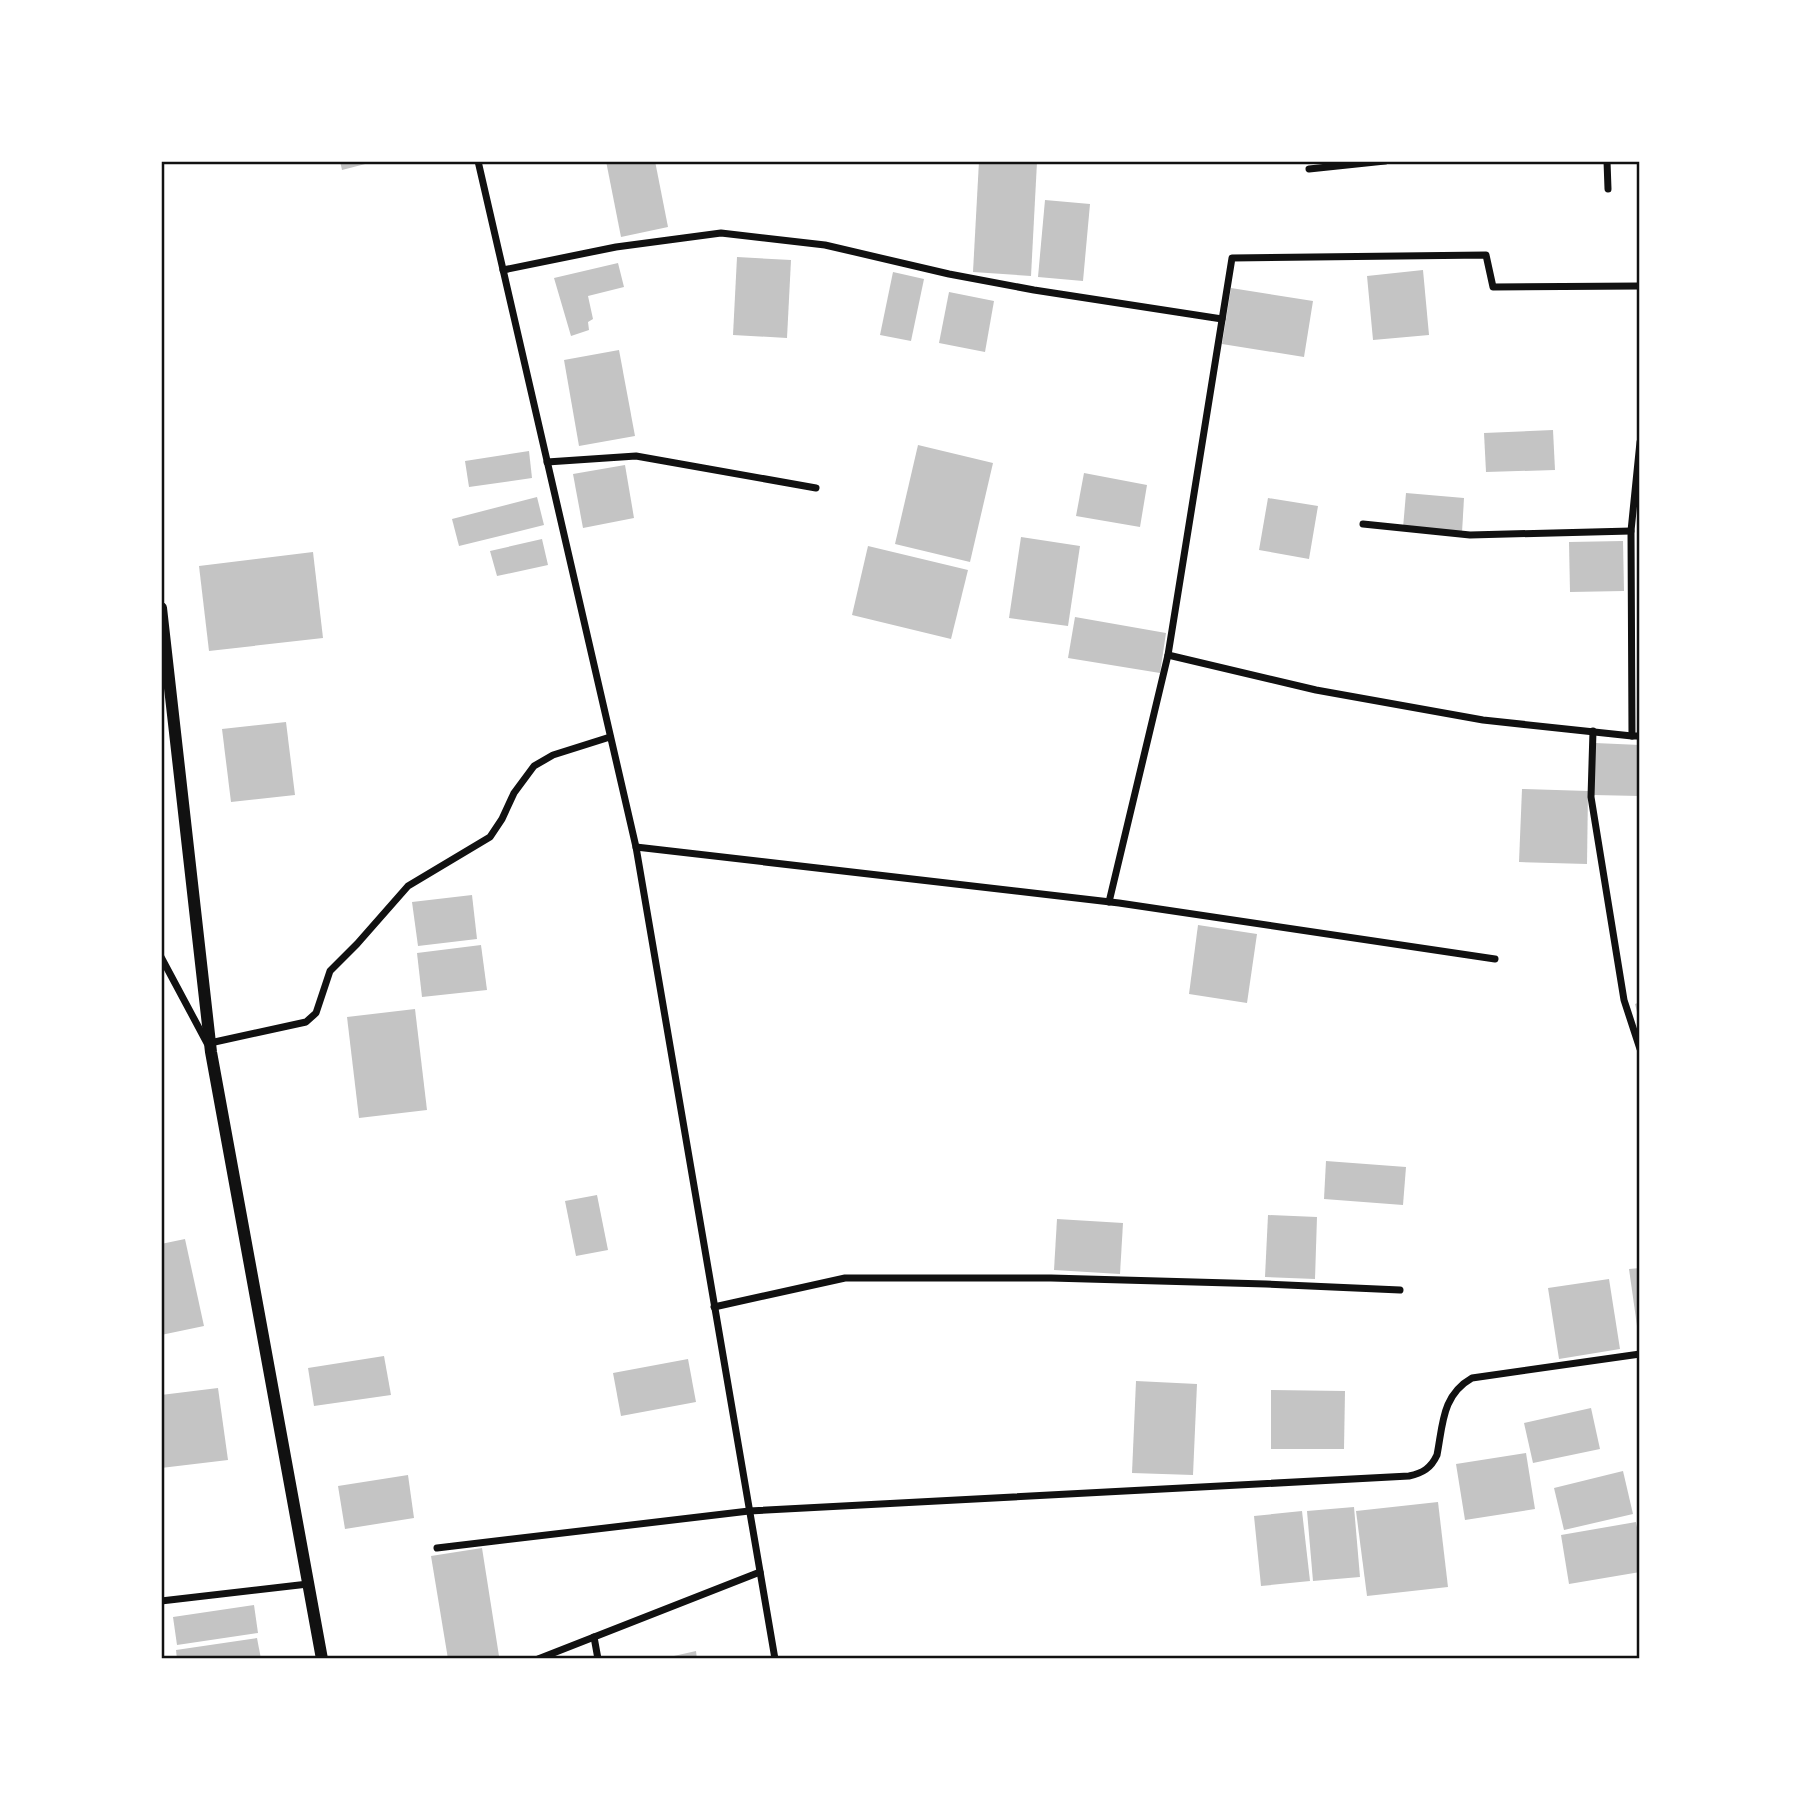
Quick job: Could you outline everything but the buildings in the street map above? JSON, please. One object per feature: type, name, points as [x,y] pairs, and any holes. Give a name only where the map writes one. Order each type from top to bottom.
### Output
[{"type":"street","points":[[478,161],[636,847],[775,1659]]},
{"type":"street","points":[[1309,170],[1385,161]]},
{"type":"street","points":[[1607,161],[1608,189]]},
{"type":"street","points":[[503,270],[637,244],[721,233],[825,245],[949,274],[1034,290],[1222,319]]},
{"type":"street","points":[[1109,902],[1168,655],[1232,258],[1486,255],[1493,287],[1640,286]]},
{"type":"street","points":[[1168,655],[1316,690],[1483,720],[1636,736],[1631,531],[1640,442]]},
{"type":"street","points":[[547,462],[636,456],[816,488]]},
{"type":"street","points":[[1363,524],[1470,535],[1631,531]]},
{"type":"street","points":[[161,608],[211,1048],[322,1659]]},
{"type":"street","points":[[1593,731],[1591,797],[1624,1000],[1640,1049]]},
{"type":"street","points":[[211,1048],[306,1022],[316,1013],[330,971],[358,944],[408,886],[490,837],[514,793],[534,766],[553,755],[610,737]]},
{"type":"street","points":[[636,847],[1109,902],[1495,960]]},
{"type":"street","points":[[161,957],[211,1048]]},
{"type":"street","points":[[714,1307],[845,1278],[1051,1278],[1400,1290]]},
{"type":"street","points":[[438,1548],[749,1511],[1409,1476],[1422,1473],[1433,1462],[1437,1455],[1446,1405],[1458,1386],[1472,1378],[1640,1354]]},
{"type":"street","points":[[538,1659],[760,1572]]},
{"type":"street","points":[[161,1601],[308,1584]]},
{"type":"street","points":[[594,1637],[598,1659]]}]
